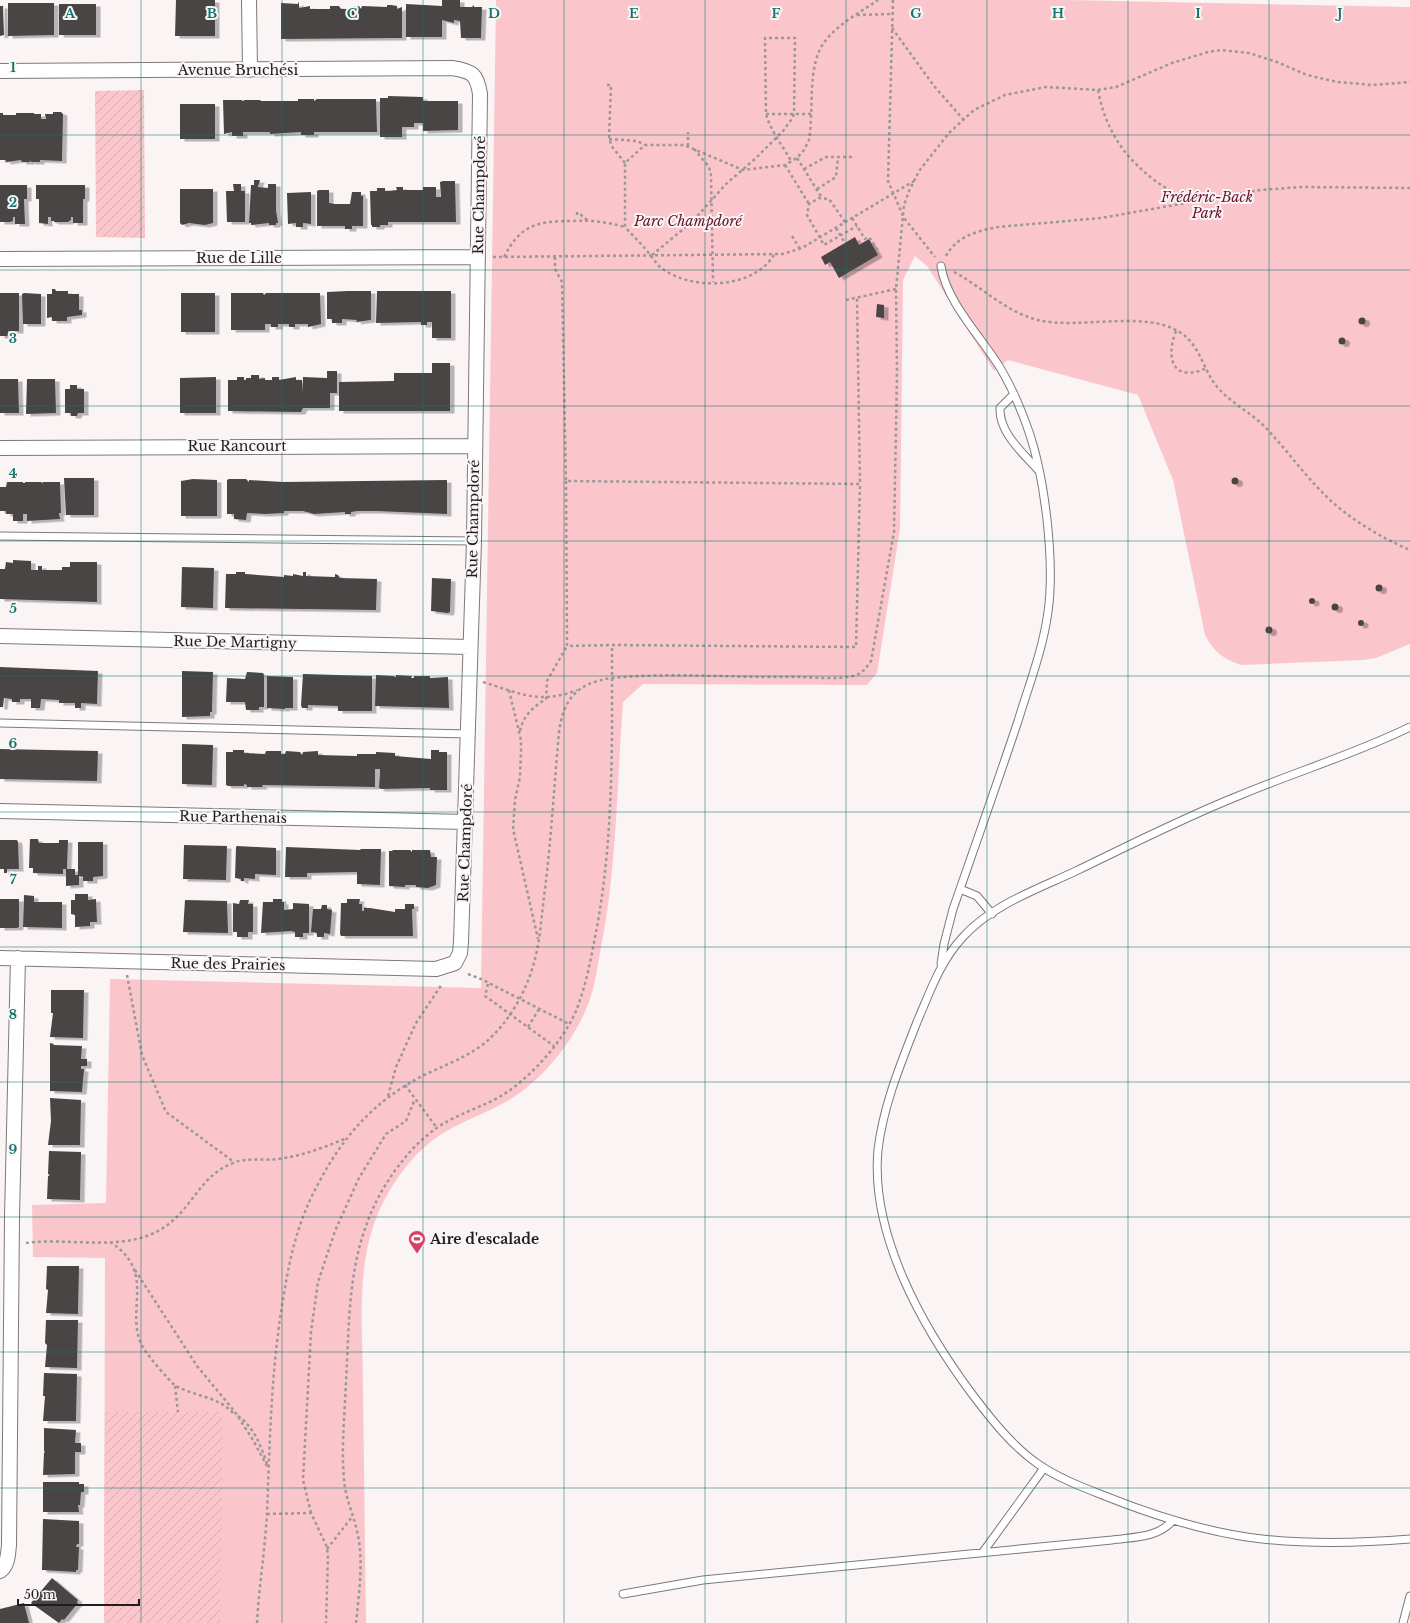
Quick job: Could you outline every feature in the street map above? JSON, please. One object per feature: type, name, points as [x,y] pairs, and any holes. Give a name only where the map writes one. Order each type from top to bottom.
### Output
[{"type":"street","points":[[249,0],[250,70]]},
{"type":"street","name":"Avenue Bruchési","points":[[0,71],[452,68],[464,70],[474,75]]},
{"type":"street","name":"Rue Champdoré","points":[[456,963],[460,953],[461,942],[474,541],[474,446],[480,94],[478,83],[474,75]]},
{"type":"street","name":"Rue de Lille","points":[[0,259],[478,257]]},
{"type":"street","name":"Rue Rancourt","points":[[0,448],[474,446]]},
{"type":"street","name":"Rue De Martigny","points":[[0,636],[470,647]]},
{"type":"street","name":"Rue Parthenais","points":[[0,811],[466,822]]},
{"type":"street","name":"Rue des Prairies","points":[[0,958],[436,969],[456,963]]},
{"type":"street","points":[[2,1570],[8,1559],[9,1545],[5,1403],[6,1229],[18,958]]},
{"type":"lane","points":[[941,266],[945,283],[951,294],[999,367],[1014,394],[1030,434],[1039,471],[1049,556],[1050,589],[1048,612],[1030,683],[960,889],[944,944],[940,966],[900,1062],[883,1127],[878,1150],[879,1190],[890,1241],[906,1284],[936,1341],[988,1415],[1022,1451],[1044,1468],[1096,1493],[1173,1520],[1222,1533],[1262,1539],[1317,1542],[1410,1539]]},
{"type":"lane","points":[[1014,394],[1000,408],[1002,421],[1012,439],[1039,471]]},
{"type":"lane","points":[[0,536],[474,541]]},
{"type":"lane","points":[[0,724],[468,734]]},
{"type":"lane","points":[[940,966],[965,934],[1010,903],[1232,798],[1410,727]]},
{"type":"lane","points":[[960,889],[977,896],[992,914]]},
{"type":"lane","points":[[983,1552],[1044,1468]]},
{"type":"lane","points":[[623,1594],[703,1580],[1143,1536],[1163,1529],[1173,1520]]},
{"type":"lane","points":[[1403,1623],[1410,1596]]},
{"type":"path","points":[[609,140],[637,141],[645,145],[688,146],[743,170],[785,165],[797,158],[804,150],[809,140],[814,69],[818,54],[831,35],[878,0]]},
{"type":"path","points":[[893,0],[888,174],[892,194],[904,218],[941,266],[999,302],[1036,319],[1066,324],[1110,321],[1135,322],[1168,327],[1176,331],[1193,344],[1219,390],[1262,425],[1305,474],[1334,504],[1358,521],[1410,550]]},
{"type":"path","points":[[856,15],[892,14]]},
{"type":"path","points":[[892,27],[934,86],[963,119]]},
{"type":"path","points":[[651,256],[692,222],[726,184],[743,170],[777,137],[794,114],[795,38],[765,38],[766,114],[777,137],[792,161]]},
{"type":"path","points":[[469,677],[509,690],[546,699],[555,698],[577,690],[589,683],[612,678],[708,676],[762,678],[843,677],[854,676],[866,668],[874,651],[894,532],[897,375],[896,289],[904,218],[904,205],[914,180],[936,147],[963,119],[988,102],[1023,90],[1054,87],[1098,90],[1129,83],[1192,56],[1222,50],[1249,53],[1264,57],[1307,75],[1336,82],[1372,85],[1410,82]]},
{"type":"path","points":[[607,85],[611,85],[609,140],[613,148],[625,163],[626,227]]},
{"type":"path","points":[[1098,90],[1107,124],[1117,143],[1150,175],[1189,202]]},
{"type":"path","points":[[780,114],[781,110]]},
{"type":"path","points":[[766,114],[812,114]]},
{"type":"path","points":[[688,132],[688,146]]},
{"type":"path","points":[[625,163],[645,145]]},
{"type":"path","points":[[694,148],[709,168],[712,201],[713,282]]},
{"type":"path","points":[[817,189],[836,177],[838,157]]},
{"type":"path","points":[[804,169],[826,158],[855,157]]},
{"type":"path","points":[[797,158],[822,198]]},
{"type":"path","points":[[785,165],[809,204],[807,215],[824,245],[857,226]]},
{"type":"path","points":[[478,257],[774,255],[793,252],[820,238],[914,180]]},
{"type":"path","points":[[941,266],[953,246],[964,237],[982,230],[1024,224],[1101,218],[1244,192],[1279,188],[1410,188]]},
{"type":"path","points":[[809,204],[822,198],[832,201],[845,222]]},
{"type":"path","points":[[577,212],[577,215],[581,215],[588,220]]},
{"type":"path","points":[[852,218],[865,239],[869,237],[879,252]]},
{"type":"path","points":[[504,257],[510,244],[535,225],[546,221],[588,220],[608,222],[626,227],[660,266],[681,278],[699,282],[731,281],[748,276],[765,266],[774,255]]},
{"type":"path","points":[[836,228],[845,243]]},
{"type":"path","points":[[792,236],[800,249]]},
{"type":"path","points":[[519,733],[527,714],[546,699],[547,681],[567,646],[566,481],[562,282],[555,269],[555,256]]},
{"type":"path","points":[[846,300],[896,289]]},
{"type":"path","points":[[567,646],[856,647],[860,484],[857,298]]},
{"type":"path","points":[[1176,331],[1170,346],[1171,361],[1174,365],[1178,369],[1190,373],[1207,368]]},
{"type":"path","points":[[566,481],[860,484]]},
{"type":"path","points":[[356,1623],[360,1583],[358,1532],[352,1517],[344,1481],[342,1454],[349,1318],[358,1254],[366,1225],[376,1203],[409,1153],[436,1128],[499,1098],[522,1081],[554,1046],[569,1024],[581,996],[587,974],[604,885],[611,780],[612,645]]},
{"type":"path","points":[[509,690],[519,733],[521,751],[520,777],[515,800],[513,829],[539,941]]},
{"type":"path","points":[[257,1623],[265,1552],[271,1388],[276,1342],[292,1249],[303,1216],[317,1185],[330,1163],[367,1115],[388,1096],[405,1085],[474,1051],[490,1038],[510,1014],[525,990],[539,941],[548,870],[558,732],[564,711],[570,698],[577,690]]},
{"type":"path","points":[[124,960],[142,1055],[166,1112],[234,1162]]},
{"type":"path","points":[[468,974],[481,979],[488,984],[569,1024]]},
{"type":"path","points":[[388,1096],[396,1067],[416,1023],[442,983]]},
{"type":"path","points":[[488,984],[485,996],[554,1046]]},
{"type":"path","points":[[528,1027],[539,1009]]},
{"type":"path","points":[[405,1085],[436,1128]]},
{"type":"path","points":[[326,1623],[328,1572],[327,1549],[311,1513],[303,1480],[311,1332],[318,1282],[335,1231],[359,1178],[386,1134],[406,1121],[414,1099]]},
{"type":"path","points":[[28,1243],[110,1242],[148,1235],[162,1229],[176,1219],[209,1178],[220,1169],[234,1162],[279,1159],[327,1147],[348,1138]]},
{"type":"path","points":[[110,1242],[122,1250],[129,1258],[137,1278],[138,1332],[140,1341],[152,1359],[175,1385],[226,1406],[250,1427],[261,1447],[268,1468]]},
{"type":"path","points":[[134,1270],[197,1366],[253,1440],[268,1468]]},
{"type":"path","points":[[175,1385],[178,1398],[178,1412]]},
{"type":"path","points":[[267,1514],[311,1513]]},
{"type":"path","points":[[327,1549],[352,1517]]},
{"type":"green space","name":"Frédéric-Back Park","points":[[496,0],[1067,0],[1410,7],[1410,644],[1376,658],[1363,660],[1242,665],[1224,658],[1215,650],[1205,635],[1173,480],[1138,395],[1008,360],[994,371],[927,266],[915,256],[903,280],[900,529],[877,673],[867,685],[643,684],[623,702],[611,882],[595,980],[584,1014],[571,1038],[555,1060],[536,1080],[509,1100],[454,1127],[428,1144],[405,1168],[387,1195],[380,1209],[368,1243],[362,1305],[366,1623],[104,1623],[105,1258],[33,1257],[32,1205],[106,1203],[110,979],[481,988]]},
{"type":"green space","points":[[144,90],[145,238],[96,237],[95,91]]},
{"type":"green space","points":[[105,1412],[223,1412],[220,1623],[104,1623]]},
{"type":"building","points":[[176,0],[215,0],[215,36],[175,36]]},
{"type":"building","points":[[442,0],[460,0],[460,7],[472,7],[474,5],[474,7],[482,7],[481,38],[461,38],[460,21],[454,20],[454,23],[442,20],[442,37],[406,37],[406,4],[442,6]]},
{"type":"building","points":[[298,2],[299,8],[310,6],[310,9],[330,9],[330,6],[339,6],[341,9],[353,9],[354,6],[359,6],[361,9],[362,6],[387,7],[387,5],[391,5],[397,6],[397,9],[402,7],[402,38],[281,39],[281,3],[298,4]]},
{"type":"building","points":[[8,3],[54,3],[54,35],[8,36]]},
{"type":"building","points":[[59,4],[96,4],[96,35],[59,35]]},
{"type":"building","points":[[0,6],[3,6],[4,35],[0,36]]},
{"type":"building","points":[[388,96],[423,97],[423,101],[458,101],[458,130],[423,131],[423,123],[414,123],[414,127],[402,127],[402,137],[380,137],[380,98],[388,98]]},
{"type":"building","points":[[298,99],[314,99],[314,101],[317,99],[376,99],[377,132],[314,132],[314,135],[301,135],[301,132],[270,134],[270,132],[243,132],[243,136],[232,136],[232,132],[224,134],[223,100],[298,101]]},
{"type":"building","points":[[180,104],[215,104],[215,139],[180,139]]},
{"type":"building","points":[[53,112],[61,112],[63,114],[62,161],[40,160],[40,162],[31,162],[30,160],[30,162],[22,162],[21,160],[6,162],[6,160],[0,160],[0,113],[3,113],[3,115],[16,115],[16,113],[41,114],[41,119],[46,119],[45,114],[53,114]]},
{"type":"building","points":[[254,180],[260,180],[258,187],[268,188],[268,184],[276,184],[276,210],[278,223],[276,223],[276,225],[269,225],[269,223],[251,225],[251,223],[249,223],[251,185],[254,185]]},
{"type":"building","points":[[455,181],[456,222],[388,222],[388,225],[372,227],[370,191],[377,191],[377,188],[385,188],[385,191],[388,191],[397,190],[396,187],[403,187],[403,190],[423,190],[423,187],[436,187],[436,197],[441,197],[440,182]]},
{"type":"building","points":[[233,184],[241,184],[241,191],[245,191],[245,222],[227,222],[226,191],[234,191]]},
{"type":"building","points":[[0,185],[27,185],[27,199],[24,199],[25,224],[15,224],[15,217],[13,217],[13,221],[10,222],[0,222]]},
{"type":"building","points":[[36,185],[85,185],[85,199],[83,199],[83,223],[73,223],[73,217],[71,217],[71,220],[68,222],[54,222],[51,221],[51,217],[48,217],[48,224],[39,223],[39,199],[36,199]]},
{"type":"building","points":[[180,189],[213,189],[213,223],[205,225],[189,223],[182,225],[180,223]]},
{"type":"building","points":[[329,190],[329,203],[335,204],[350,204],[352,192],[361,192],[361,196],[363,196],[363,226],[352,226],[352,229],[345,229],[345,226],[317,226],[317,191]]},
{"type":"building","points":[[311,192],[311,224],[303,223],[303,227],[296,227],[296,223],[288,224],[287,193]]},
{"type":"building","points":[[855,237],[859,245],[869,239],[878,255],[839,278],[830,262],[825,265],[821,257]]},
{"type":"building","points":[[52,289],[55,289],[56,291],[68,291],[68,294],[79,294],[79,310],[82,310],[82,315],[67,317],[67,321],[52,321],[52,317],[47,318],[47,294],[52,294]]},
{"type":"building","points":[[371,291],[371,320],[356,322],[357,320],[342,319],[342,323],[332,323],[332,319],[327,319],[327,292]]},
{"type":"building","points":[[377,291],[451,291],[451,338],[432,338],[432,322],[427,322],[427,325],[421,325],[421,322],[376,323]]},
{"type":"building","points":[[0,293],[19,293],[19,331],[8,331],[8,336],[0,336]]},
{"type":"building","points":[[181,293],[215,293],[215,332],[181,332]]},
{"type":"building","points":[[231,293],[263,293],[264,295],[266,293],[320,293],[321,324],[308,327],[308,324],[295,324],[295,327],[289,327],[289,324],[278,324],[278,327],[271,327],[271,324],[265,324],[265,330],[231,330]]},
{"type":"building","points":[[22,294],[41,294],[41,324],[23,324]]},
{"type":"building","points":[[877,304],[884,305],[884,318],[876,317]]},
{"type":"building","points":[[1362,317],[1365,318],[1365,324],[1362,325],[1359,324],[1358,321],[1359,318]]},
{"type":"building","points":[[1342,337],[1345,338],[1345,344],[1342,345],[1339,344],[1338,341],[1339,338]]},
{"type":"building","points":[[432,363],[450,363],[450,411],[339,411],[339,382],[394,381],[394,373],[432,373]]},
{"type":"building","points":[[327,371],[337,371],[337,393],[330,393],[330,408],[303,408],[301,412],[228,411],[228,380],[237,380],[237,377],[244,377],[244,380],[246,380],[246,378],[251,378],[251,375],[259,375],[259,379],[265,378],[265,380],[272,380],[272,377],[279,377],[279,380],[296,377],[296,380],[302,380],[303,393],[303,377],[327,378]]},
{"type":"building","points":[[216,377],[216,413],[180,413],[180,378]]},
{"type":"building","points":[[0,379],[18,379],[19,413],[0,413]]},
{"type":"building","points":[[27,379],[55,379],[56,413],[26,414]]},
{"type":"building","points":[[70,385],[77,385],[77,389],[84,389],[84,413],[78,413],[77,416],[71,416],[71,413],[65,413],[65,389],[70,389]]},
{"type":"building","points":[[1235,477],[1238,478],[1238,484],[1235,485],[1232,484],[1231,481],[1232,478]]},
{"type":"building","points":[[64,478],[94,478],[94,515],[66,515]]},
{"type":"building","points":[[193,479],[217,480],[217,516],[181,516],[181,481]]},
{"type":"building","points":[[246,479],[249,482],[249,480],[283,482],[447,480],[447,514],[358,511],[351,512],[351,514],[345,514],[345,512],[314,514],[303,511],[284,511],[284,513],[247,513],[246,520],[234,519],[234,514],[227,514],[227,480]]},
{"type":"building","points":[[7,482],[60,482],[60,519],[27,521],[27,514],[23,514],[23,521],[13,521],[13,514],[6,514],[6,511],[0,511],[0,487],[6,487]]},
{"type":"building","points":[[13,560],[31,561],[31,570],[38,570],[38,566],[42,566],[42,570],[62,570],[62,567],[70,567],[70,562],[97,562],[97,602],[0,599],[0,569],[5,569],[6,562],[13,563]]},
{"type":"building","points":[[182,567],[214,568],[213,608],[181,607]]},
{"type":"building","points":[[236,572],[284,577],[284,575],[293,576],[293,574],[303,576],[303,572],[306,572],[306,576],[335,577],[335,574],[340,578],[377,579],[376,610],[225,608],[226,574],[236,574]]},
{"type":"building","points":[[432,578],[451,579],[450,612],[448,613],[431,611]]},
{"type":"building","points":[[1379,584],[1382,585],[1382,591],[1379,592],[1376,591],[1375,588],[1376,585]]},
{"type":"building","points":[[1312,598],[1315,601],[1312,604],[1309,601]]},
{"type":"building","points":[[1335,603],[1338,604],[1338,610],[1335,611],[1332,610],[1331,607],[1332,604]]},
{"type":"building","points":[[1361,620],[1364,623],[1361,626],[1358,623]]},
{"type":"building","points":[[1269,626],[1272,627],[1272,633],[1269,634],[1266,633],[1265,630],[1266,627]]},
{"type":"building","points":[[0,667],[98,671],[97,704],[81,703],[81,708],[75,708],[75,703],[59,703],[59,700],[41,699],[40,708],[31,708],[31,699],[20,699],[20,702],[12,702],[12,699],[4,698],[3,707],[0,707]]},
{"type":"building","points":[[182,671],[213,672],[212,712],[210,712],[210,716],[182,717]]},
{"type":"building","points":[[247,672],[263,673],[264,675],[264,707],[259,707],[259,710],[246,710],[245,702],[226,702],[227,678],[245,679]]},
{"type":"building","points":[[303,674],[372,676],[372,711],[338,711],[338,706],[308,705],[308,708],[302,708]]},
{"type":"building","points":[[376,675],[396,677],[396,675],[412,676],[411,678],[414,678],[414,676],[430,676],[430,678],[448,677],[449,708],[375,706]]},
{"type":"building","points":[[267,676],[293,677],[293,708],[267,708]]},
{"type":"building","points":[[182,744],[213,745],[212,785],[182,784]]},
{"type":"building","points":[[0,749],[98,751],[97,781],[0,779]]},
{"type":"building","points":[[233,750],[244,750],[244,753],[265,754],[266,751],[281,751],[281,754],[285,754],[286,751],[300,752],[302,755],[303,752],[318,751],[318,755],[357,756],[357,754],[376,754],[376,752],[395,753],[395,756],[431,759],[431,750],[439,750],[439,752],[447,752],[447,790],[430,790],[430,788],[381,789],[379,788],[380,769],[375,769],[375,787],[262,785],[263,787],[247,787],[247,785],[244,784],[244,786],[228,786],[226,785],[226,752],[233,752]]},
{"type":"building","points":[[30,839],[38,839],[39,843],[59,843],[59,840],[68,840],[67,869],[75,869],[75,875],[78,875],[78,842],[103,842],[103,876],[93,877],[93,881],[83,881],[83,876],[79,876],[79,885],[66,886],[66,869],[63,869],[63,874],[33,873],[33,868],[29,868]]},
{"type":"building","points":[[0,840],[17,840],[19,869],[7,869],[7,873],[4,873],[4,869],[0,869]]},
{"type":"building","points":[[184,845],[227,846],[226,880],[183,879]]},
{"type":"building","points":[[237,846],[276,848],[276,875],[255,874],[255,879],[244,878],[244,881],[235,878]]},
{"type":"building","points":[[286,847],[360,850],[381,849],[380,885],[357,884],[357,872],[307,873],[307,877],[285,877]]},
{"type":"building","points":[[410,850],[412,852],[412,850],[430,850],[431,857],[437,857],[436,885],[428,888],[416,887],[416,885],[405,885],[405,887],[389,886],[389,851]]},
{"type":"building","points":[[75,894],[88,894],[88,900],[96,899],[97,922],[90,922],[90,926],[75,927],[75,915],[71,914],[71,900],[75,900]]},
{"type":"building","points":[[24,895],[34,896],[34,902],[62,902],[62,928],[23,927]]},
{"type":"building","points":[[0,899],[19,899],[19,927],[0,928]]},
{"type":"building","points":[[273,899],[282,899],[282,902],[284,902],[284,910],[293,909],[293,903],[309,904],[309,933],[303,933],[303,937],[295,937],[295,932],[291,931],[261,933],[263,902],[273,902]]},
{"type":"building","points":[[347,899],[360,899],[359,904],[362,904],[362,911],[364,911],[364,908],[370,908],[395,912],[395,909],[405,909],[405,904],[414,904],[414,909],[412,909],[413,936],[341,936],[341,903],[347,903]]},
{"type":"building","points":[[185,900],[227,901],[228,933],[183,932]]},
{"type":"building","points":[[240,900],[249,900],[248,904],[253,904],[253,932],[248,932],[248,937],[237,937],[237,932],[233,932],[233,903],[239,904]]},
{"type":"building","points":[[322,905],[327,905],[327,909],[332,910],[330,934],[324,933],[324,937],[317,937],[317,933],[311,932],[313,909],[321,909]]},
{"type":"building","points":[[51,990],[84,990],[83,1038],[50,1037],[53,1013],[51,1013]]},
{"type":"building","points":[[50,1043],[54,1044],[53,1045],[82,1046],[81,1059],[87,1059],[87,1066],[81,1066],[81,1069],[84,1069],[82,1092],[50,1091]]},
{"type":"building","points":[[50,1098],[81,1100],[80,1145],[48,1145],[51,1121]]},
{"type":"building","points":[[49,1151],[81,1152],[80,1200],[47,1199],[48,1176],[50,1175],[48,1174]]},
{"type":"building","points":[[47,1266],[79,1266],[78,1314],[46,1313],[48,1290],[46,1289]]},
{"type":"building","points":[[46,1320],[78,1320],[77,1368],[45,1367],[47,1345],[45,1343]]},
{"type":"building","points":[[44,1373],[77,1374],[76,1421],[43,1421],[45,1396],[43,1396]]},
{"type":"building","points":[[44,1428],[76,1430],[75,1443],[81,1443],[81,1452],[75,1452],[75,1474],[43,1475],[45,1452]]},
{"type":"building","points":[[43,1482],[79,1482],[79,1484],[84,1484],[84,1492],[81,1492],[80,1505],[78,1505],[79,1512],[43,1512]]},
{"type":"building","points":[[43,1519],[79,1521],[79,1544],[77,1544],[76,1547],[79,1547],[78,1570],[76,1570],[76,1572],[42,1570]]},
{"type":"building","points":[[52,1578],[78,1600],[78,1603],[64,1620],[62,1619],[59,1623],[31,1603]]},
{"type":"building","points":[[24,1603],[29,1623],[0,1623],[0,1609]]},
{"type":"place","name":"Aire d'escalade","points":[[417,1254]]},
{"type":"park label","name":"Parc Champdoré","points":[[688,221]]}]
